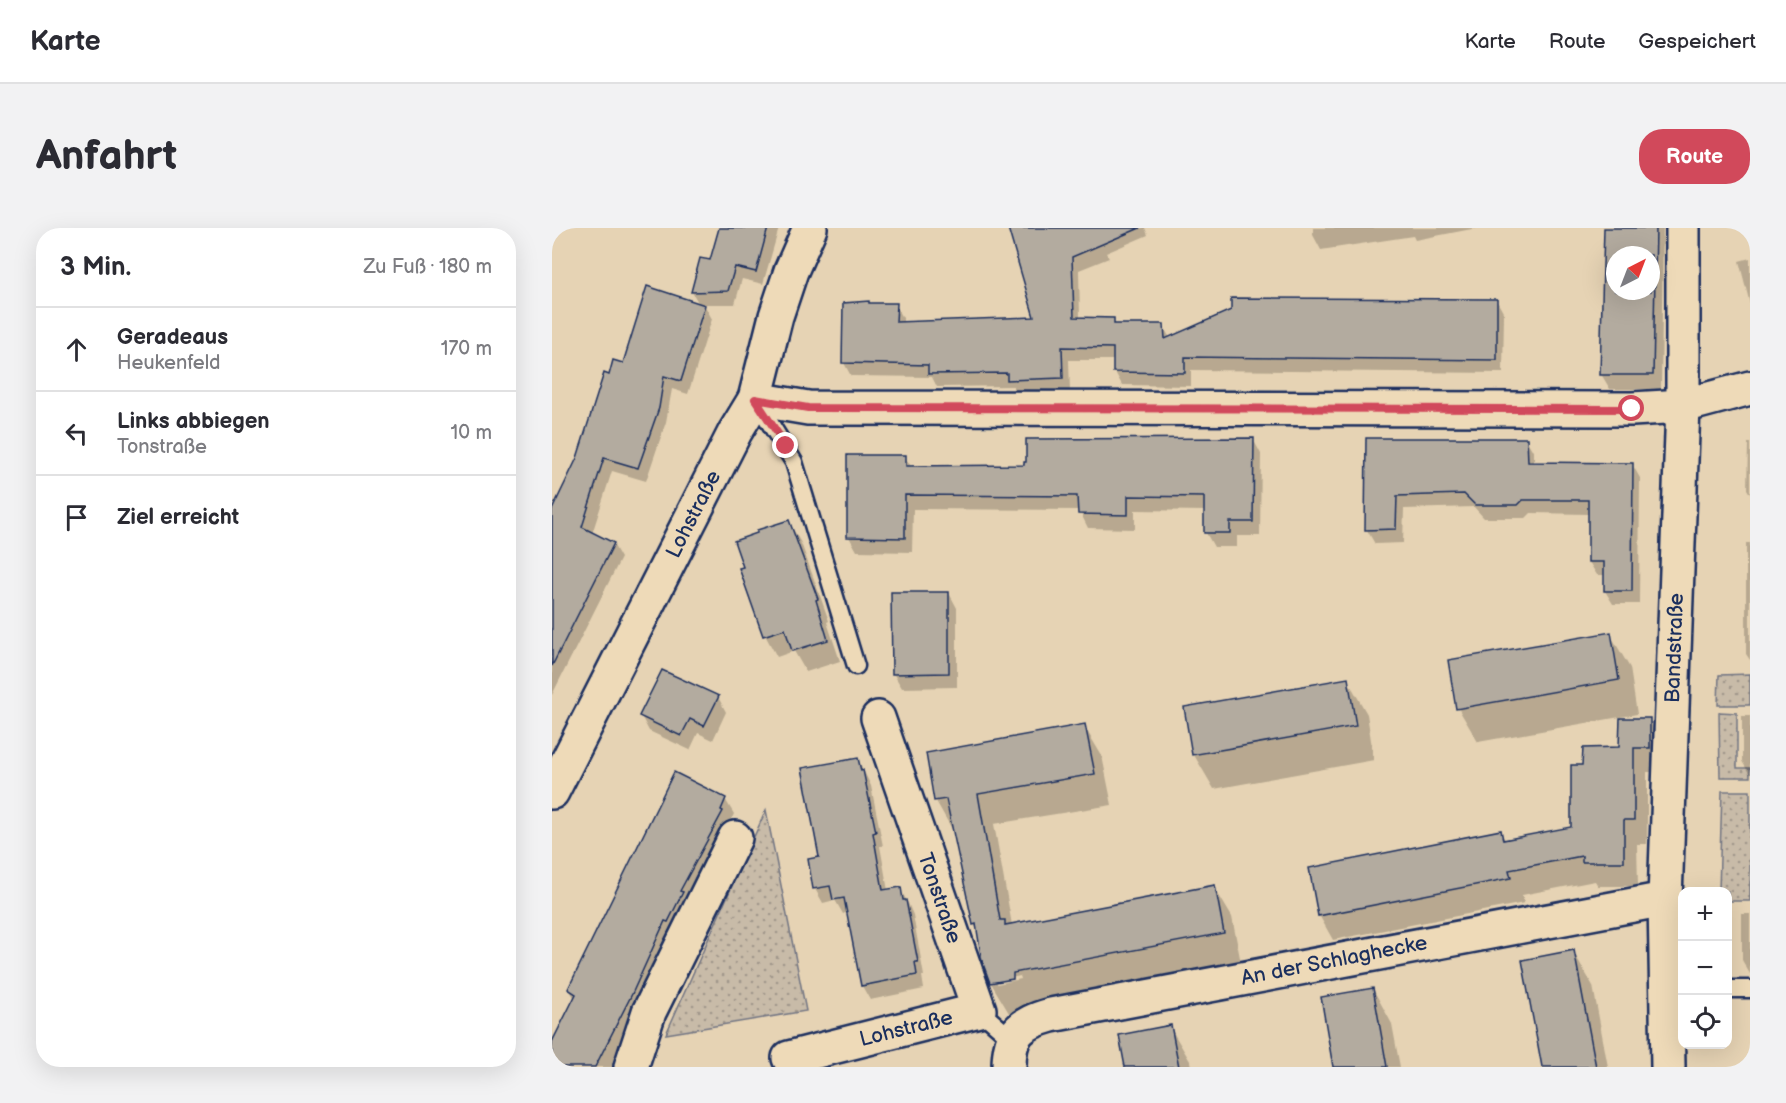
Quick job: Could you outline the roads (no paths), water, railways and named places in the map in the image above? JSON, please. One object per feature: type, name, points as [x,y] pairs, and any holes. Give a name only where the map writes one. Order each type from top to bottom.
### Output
[{"type":"street","name":"Lohstraße","points":[[552,792],[735,432],[755,399],[787,282],[810,228]]},
{"type":"street","name":"Bandstraße","points":[[1668,1067],[1675,989],[1665,899],[1683,406],[1683,228]]},
{"type":"street","points":[[755,399],[808,408],[1632,409],[1683,406],[1750,388]]},
{"type":"street","name":"Tonstraße","points":[[878,718],[979,1010]]},
{"type":"street","points":[[631,1067],[649,1012],[735,838]]},
{"type":"street","name":"An der Schlaghecke","points":[[1011,1053],[1020,1028],[1034,1020],[1076,1008],[1665,899]]},
{"type":"street","name":"Lohstraße","points":[[789,1058],[835,1057],[979,1010]]},
{"type":"lane","points":[[755,399],[794,462],[856,666]]},
{"type":"lane","points":[[1732,989],[1750,989]]},
{"type":"lane","name":"Tonstraße","points":[[979,1010],[1011,1053]]}]
